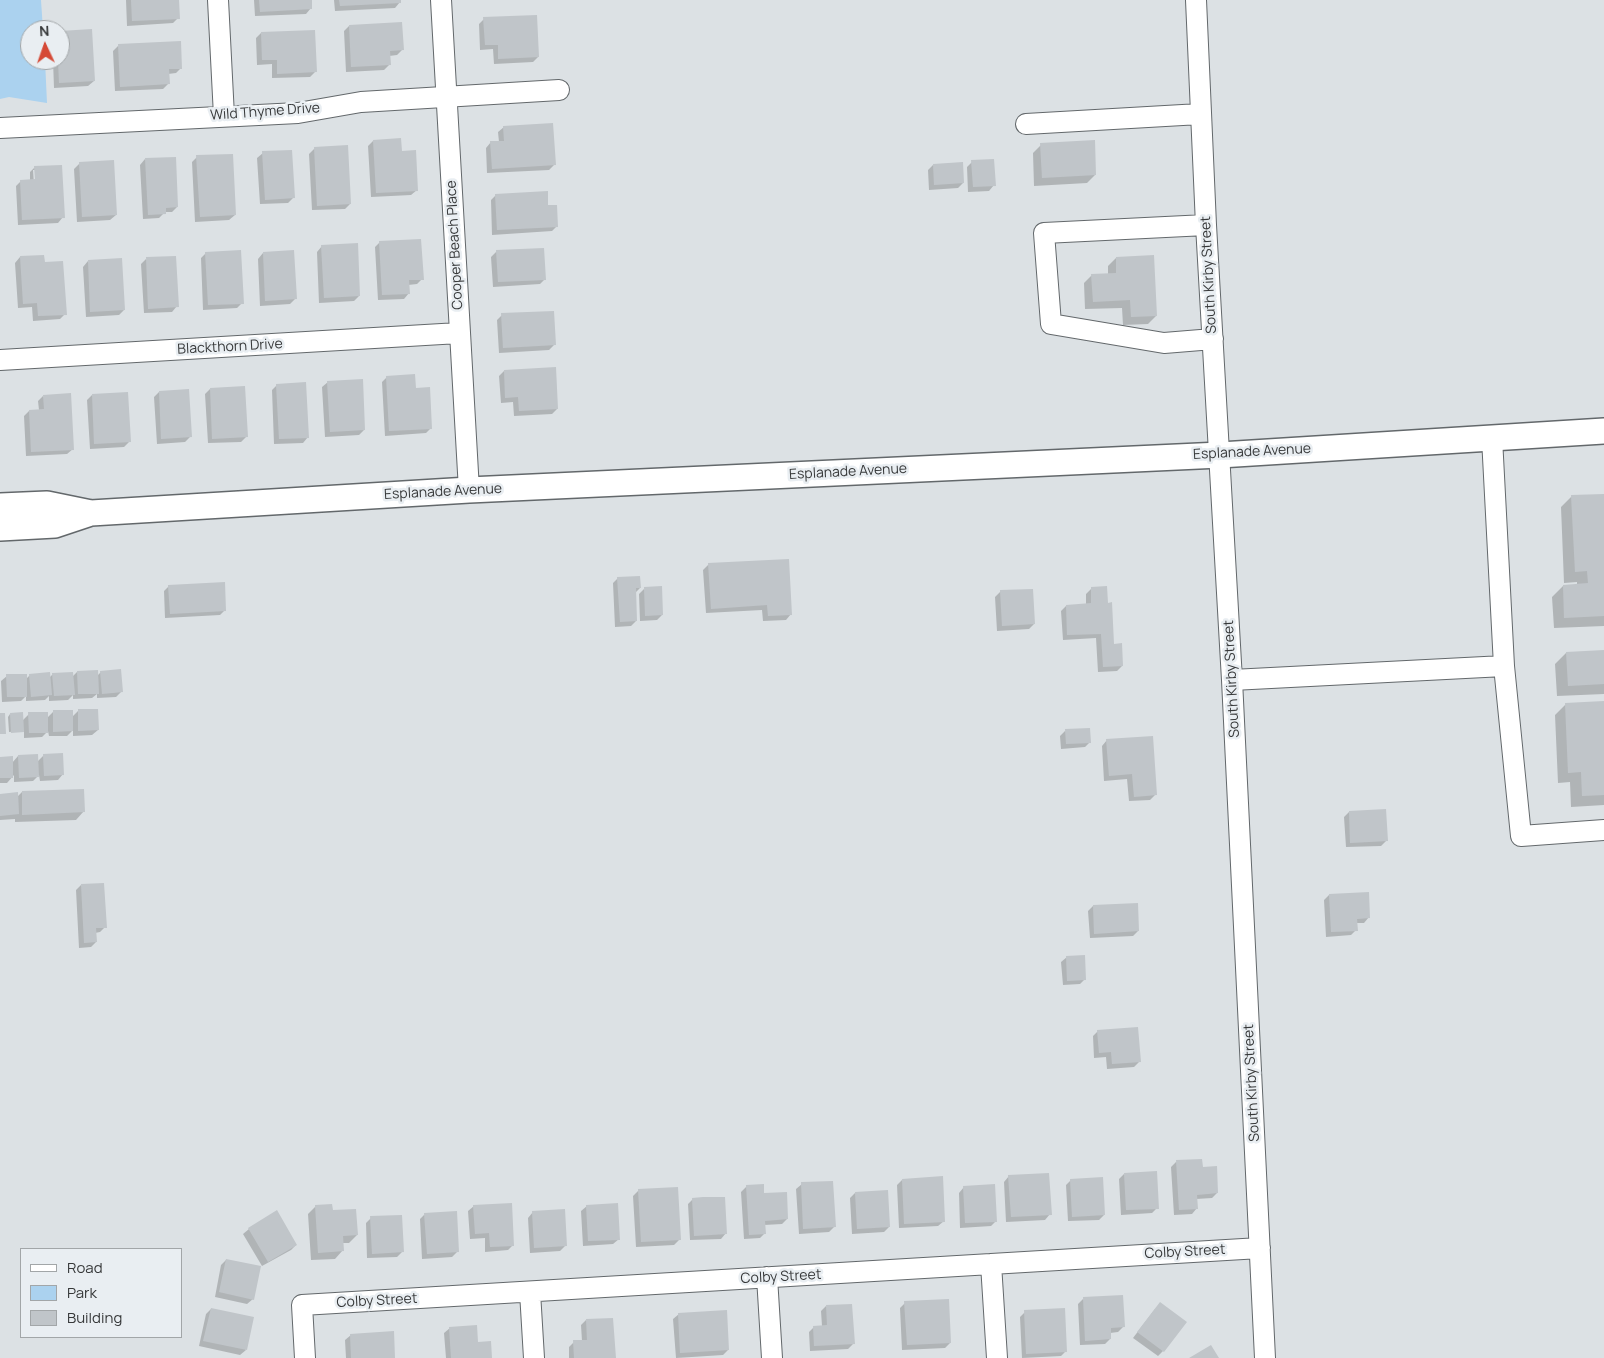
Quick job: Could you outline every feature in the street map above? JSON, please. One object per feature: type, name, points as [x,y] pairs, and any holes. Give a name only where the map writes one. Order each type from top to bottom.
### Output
[{"type":"main road","name":"Esplanade Avenue","points":[[0,506],[48,504],[91,513],[469,490],[1220,454],[1604,432]]},
{"type":"main road","name":"Esplanade Avenue","points":[[0,528],[55,526],[91,513]]},
{"type":"street","points":[[218,0],[224,116]]},
{"type":"street","name":"Cooper Beach Place","points":[[441,0],[469,490]]},
{"type":"street","name":"South Kirby Street","points":[[1196,0],[1200,114],[1232,680],[1265,1358]]},
{"type":"street","name":"Wild Thyme Drive","points":[[0,128],[298,113],[361,102],[559,90]]},
{"type":"street","points":[[1026,124],[1200,114]]},
{"type":"street","points":[[1206,226],[1044,233],[1051,324],[1164,343],[1213,339]]},
{"type":"street","name":"Blackthorn Drive","points":[[0,360],[459,333]]},
{"type":"street","points":[[1492,438],[1504,666],[1521,836],[1604,830]]},
{"type":"street","points":[[1232,680],[1504,666]]},
{"type":"street","name":"Colby Street","points":[[305,1358],[302,1305],[1260,1248]]},
{"type":"street","points":[[991,1264],[996,1358]]},
{"type":"street","points":[[767,1277],[772,1358]]},
{"type":"street","points":[[530,1292],[534,1358]]},
{"type":"green space","points":[[0,0],[41,0],[42,20],[20,20],[20,70],[45,70],[47,103],[9,97],[0,99]]},
{"type":"building","points":[[131,0],[179,0],[180,19],[132,21]]},
{"type":"building","points":[[259,0],[312,0],[312,9],[260,12]]},
{"type":"building","points":[[339,0],[401,0],[401,3],[340,6]]},
{"type":"building","points":[[537,15],[539,57],[498,59],[498,45],[485,45],[483,17]]},
{"type":"building","points":[[402,22],[404,50],[390,51],[391,65],[351,67],[349,25]]},
{"type":"building","points":[[92,29],[95,81],[59,83],[58,70],[70,70],[70,30]]},
{"type":"building","points":[[315,30],[317,72],[277,74],[277,60],[262,60],[261,32]]},
{"type":"building","points":[[181,41],[182,69],[169,69],[170,84],[120,87],[118,44]]},
{"type":"building","points":[[553,123],[556,165],[492,169],[490,141],[504,141],[503,126]]},
{"type":"building","points":[[401,138],[402,151],[416,150],[418,191],[376,193],[373,140]]},
{"type":"building","points":[[1095,140],[1096,175],[1042,178],[1040,143]]},
{"type":"building","points":[[348,145],[351,204],[317,206],[314,147]]},
{"type":"building","points":[[292,150],[295,198],[265,200],[262,151]]},
{"type":"building","points":[[233,154],[236,215],[200,217],[196,155]]},
{"type":"building","points":[[176,157],[178,207],[166,208],[166,214],[148,215],[145,158]]},
{"type":"building","points":[[994,159],[996,186],[973,187],[971,160]]},
{"type":"building","points":[[114,160],[117,215],[82,217],[79,162]]},
{"type":"building","points":[[963,162],[964,183],[934,185],[933,164]]},
{"type":"building","points":[[62,165],[65,218],[22,220],[20,180],[35,179],[34,166]]},
{"type":"building","points":[[548,191],[548,205],[557,205],[558,227],[497,230],[495,194]]},
{"type":"building","points":[[421,239],[424,280],[409,280],[410,294],[382,295],[379,241]]},
{"type":"building","points":[[358,243],[360,296],[324,298],[321,245]]},
{"type":"building","points":[[544,248],[546,280],[498,282],[496,250]]},
{"type":"building","points":[[241,250],[244,304],[208,305],[205,252]]},
{"type":"building","points":[[294,250],[297,299],[265,301],[263,252]]},
{"type":"building","points":[[44,255],[45,262],[63,261],[67,315],[38,316],[37,303],[23,304],[20,256]]},
{"type":"building","points":[[1154,255],[1157,316],[1131,317],[1130,300],[1093,302],[1091,274],[1116,273],[1116,257]]},
{"type":"building","points":[[176,256],[179,307],[148,309],[146,257]]},
{"type":"building","points":[[122,258],[125,310],[90,312],[88,260]]},
{"type":"building","points":[[554,311],[556,345],[503,348],[501,313]]},
{"type":"building","points":[[556,367],[558,409],[519,411],[518,397],[505,398],[504,370]]},
{"type":"building","points":[[415,374],[416,388],[430,387],[432,429],[389,431],[386,376]]},
{"type":"building","points":[[363,379],[365,430],[330,432],[327,381]]},
{"type":"building","points":[[306,382],[309,438],[279,439],[276,384]]},
{"type":"building","points":[[245,386],[248,437],[212,439],[210,388]]},
{"type":"building","points":[[189,389],[192,437],[161,439],[159,391]]},
{"type":"building","points":[[128,392],[131,442],[94,444],[92,394]]},
{"type":"building","points":[[71,393],[74,450],[31,452],[29,410],[44,409],[43,395]]},
{"type":"building","points":[[1604,494],[1604,616],[1564,618],[1563,585],[1588,583],[1587,571],[1575,572],[1571,495]]},
{"type":"building","points":[[789,559],[792,615],[768,616],[767,605],[711,609],[708,563]]},
{"type":"building","points":[[640,576],[641,588],[636,588],[637,621],[620,622],[617,577]]},
{"type":"building","points":[[225,582],[226,611],[170,614],[168,585]]},
{"type":"building","points":[[662,586],[663,615],[645,616],[644,587]]},
{"type":"building","points":[[1107,586],[1108,603],[1112,602],[1114,644],[1122,643],[1123,666],[1103,667],[1101,634],[1067,635],[1066,605],[1091,603],[1091,587]]},
{"type":"building","points":[[1033,589],[1035,624],[1002,626],[1000,590]]},
{"type":"building","points":[[1604,650],[1604,684],[1568,686],[1566,652]]},
{"type":"building","points":[[121,669],[123,692],[102,694],[100,671]]},
{"type":"building","points":[[98,670],[99,694],[78,694],[77,671]]},
{"type":"building","points":[[50,672],[52,695],[31,697],[29,674]]},
{"type":"building","points":[[73,672],[75,695],[54,696],[52,673]]},
{"type":"building","points":[[6,674],[27,674],[27,697],[7,697]]},
{"type":"building","points":[[1604,701],[1604,795],[1582,796],[1581,772],[1568,773],[1565,703]]},
{"type":"building","points":[[78,709],[98,709],[99,730],[78,731]]},
{"type":"building","points":[[53,710],[73,710],[73,731],[53,732]]},
{"type":"building","points":[[23,712],[24,732],[11,733],[10,713]]},
{"type":"building","points":[[28,712],[48,712],[48,733],[29,733]]},
{"type":"building","points":[[0,713],[5,713],[6,734],[0,734]]},
{"type":"building","points":[[1090,728],[1091,743],[1066,744],[1065,729]]},
{"type":"building","points":[[1153,736],[1157,795],[1134,797],[1132,774],[1109,776],[1106,739]]},
{"type":"building","points":[[63,753],[64,775],[44,776],[43,754]]},
{"type":"building","points":[[38,754],[39,777],[19,778],[18,755]]},
{"type":"building","points":[[13,756],[13,778],[0,778],[0,757]]},
{"type":"building","points":[[84,789],[85,812],[22,815],[22,791]]},
{"type":"building","points":[[18,792],[19,814],[0,816],[0,794]]},
{"type":"building","points":[[1386,809],[1388,841],[1350,843],[1349,811]]},
{"type":"building","points":[[104,883],[107,928],[96,928],[97,942],[84,943],[81,884]]},
{"type":"building","points":[[1369,892],[1370,918],[1357,919],[1358,931],[1331,932],[1329,894]]},
{"type":"building","points":[[1138,903],[1139,931],[1094,934],[1093,905]]},
{"type":"building","points":[[1085,955],[1086,980],[1067,981],[1066,956]]},
{"type":"building","points":[[1138,1027],[1141,1062],[1112,1064],[1111,1052],[1099,1053],[1097,1030]]},
{"type":"building","points":[[1202,1159],[1203,1167],[1217,1166],[1218,1193],[1197,1195],[1198,1209],[1179,1210],[1176,1160]]},
{"type":"building","points":[[1157,1171],[1159,1209],[1126,1210],[1124,1173]]},
{"type":"building","points":[[1049,1173],[1052,1215],[1011,1217],[1008,1175]]},
{"type":"building","points":[[943,1176],[945,1222],[904,1224],[902,1179]]},
{"type":"building","points":[[1103,1177],[1105,1215],[1072,1217],[1070,1179]]},
{"type":"building","points":[[833,1181],[836,1227],[803,1229],[801,1182]]},
{"type":"building","points":[[764,1184],[764,1193],[787,1192],[788,1219],[765,1221],[766,1234],[749,1235],[746,1185]]},
{"type":"building","points":[[995,1184],[997,1222],[965,1223],[963,1186]]},
{"type":"building","points":[[678,1187],[681,1240],[641,1242],[638,1189]]},
{"type":"building","points":[[888,1190],[890,1227],[857,1229],[855,1192]]},
{"type":"building","points":[[725,1197],[727,1234],[694,1236],[692,1198]]},
{"type":"building","points":[[512,1203],[514,1246],[490,1247],[489,1233],[475,1234],[473,1205]]},
{"type":"building","points":[[618,1203],[620,1240],[588,1241],[586,1205]]},
{"type":"building","points":[[332,1204],[333,1210],[356,1209],[358,1235],[343,1236],[344,1251],[318,1253],[315,1205]]},
{"type":"building","points":[[565,1209],[567,1246],[534,1248],[532,1211]]},
{"type":"building","points":[[277,1210],[297,1245],[268,1262],[248,1228]]},
{"type":"building","points":[[457,1211],[459,1252],[427,1254],[424,1213]]},
{"type":"building","points":[[402,1215],[404,1252],[372,1254],[370,1216]]},
{"type":"building","points":[[226,1259],[261,1266],[254,1300],[219,1292]]},
{"type":"building","points":[[1123,1295],[1125,1327],[1111,1328],[1111,1339],[1085,1341],[1083,1297]]},
{"type":"building","points":[[949,1299],[951,1343],[907,1345],[904,1301]]},
{"type":"building","points":[[1160,1302],[1187,1322],[1164,1352],[1137,1332]]},
{"type":"building","points":[[852,1304],[855,1344],[814,1346],[813,1326],[827,1325],[826,1305]]},
{"type":"building","points":[[211,1308],[254,1317],[247,1350],[203,1341]]},
{"type":"building","points":[[1065,1308],[1067,1352],[1026,1354],[1024,1310]]},
{"type":"building","points":[[727,1310],[729,1350],[680,1353],[678,1313]]},
{"type":"building","points":[[613,1318],[616,1358],[574,1358],[573,1340],[587,1340],[586,1319]]},
{"type":"building","points":[[477,1325],[478,1342],[491,1341],[492,1358],[451,1358],[449,1327]]},
{"type":"building","points":[[394,1331],[395,1358],[351,1358],[350,1334]]},
{"type":"building","points":[[1211,1345],[1219,1358],[1189,1358]]}]
